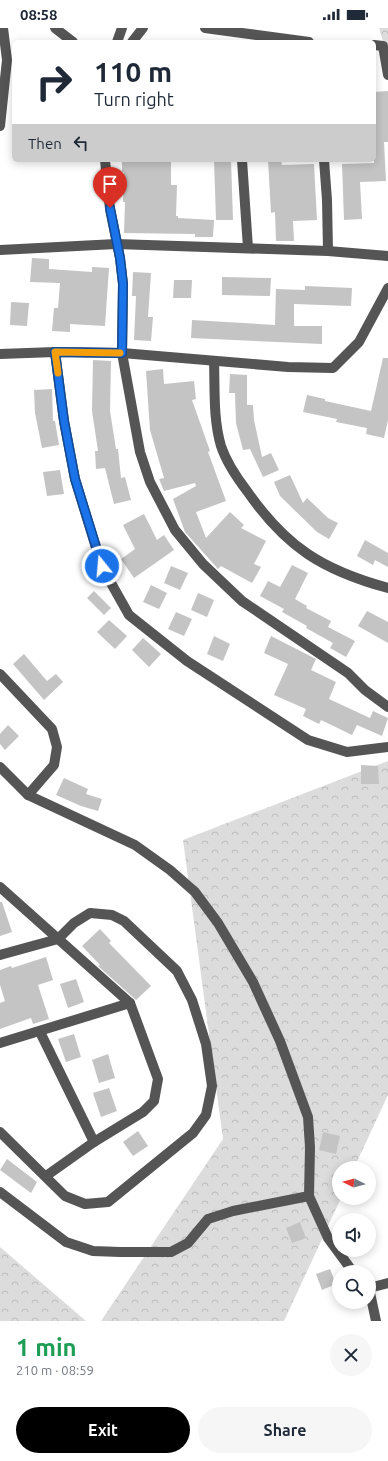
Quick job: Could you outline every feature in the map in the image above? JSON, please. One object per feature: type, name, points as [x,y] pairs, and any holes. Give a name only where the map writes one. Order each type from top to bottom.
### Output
[{"type":"street","points":[[0,126],[7,60],[3,28]]},
{"type":"street","points":[[55,28],[70,40]]},
{"type":"street","points":[[118,40],[122,28]]},
{"type":"street","points":[[134,40],[143,28]]},
{"type":"street","points":[[206,28],[237,37],[280,40]]},
{"type":"street","points":[[376,45],[382,46],[388,75]]},
{"type":"street","points":[[105,162],[110,208],[120,258],[123,284],[122,353],[140,452],[150,482],[175,530],[202,564],[242,601],[348,673],[365,690],[388,707]]},
{"type":"street","points":[[242,162],[248,248]]},
{"type":"street","points":[[324,162],[327,200],[328,251]]},
{"type":"street","points":[[0,250],[116,244],[328,251],[388,256]]},
{"type":"street","points":[[0,354],[55,352],[122,353],[214,362],[333,368],[359,342],[388,288]]},
{"type":"street","points":[[55,352],[64,421],[75,479],[102,566],[129,615],[187,661],[308,740],[347,752],[388,747]]},
{"type":"street","points":[[214,362],[216,424],[222,447],[241,483],[264,516],[289,541],[323,564],[361,581],[388,588]]},
{"type":"street","points":[[0,674],[52,729],[57,747],[54,765],[28,795]]},
{"type":"street","points":[[0,767],[28,795],[135,845],[170,870],[196,892],[218,923],[253,982],[280,1041],[308,1117],[310,1147],[309,1196],[328,1238],[349,1265]]},
{"type":"street","points":[[0,887],[130,1003],[158,1079],[154,1101],[143,1112],[94,1142],[46,1176]]},
{"type":"street","points":[[0,955],[58,939],[74,923],[90,913],[112,915],[124,921],[177,971],[192,1000],[206,1044],[212,1086],[206,1115],[193,1133],[108,1202],[85,1204],[65,1196],[0,1132]]},
{"type":"street","points":[[0,1043],[40,1032],[130,1003]]},
{"type":"street","points":[[40,1032],[94,1142]]},
{"type":"street","points":[[0,1192],[66,1242],[93,1251],[120,1252],[171,1252],[188,1243],[208,1219],[234,1211],[309,1196]]},
{"type":"street","points":[[376,1286],[388,1283]]},
{"type":"street","points":[[373,1309],[376,1321]]},
{"type":"green space","points":[[379,28],[388,28],[388,58]]},
{"type":"green space","points":[[388,761],[388,1095],[357,1161],[332,1161],[332,1205],[338,1205],[334,1213],[332,1213],[332,1217],[284,1321],[101,1321],[223,1139],[183,840]]},
{"type":"green space","points":[[0,1247],[86,1321],[0,1321]]},
{"type":"building","points":[[388,91],[388,142],[384,142],[386,181],[360,182],[362,219],[344,220],[342,164],[376,162],[376,92]]},
{"type":"building","points":[[122,162],[171,162],[171,185],[177,185],[176,216],[178,216],[178,218],[214,220],[213,237],[195,237],[195,234],[124,233],[125,202],[123,202],[124,172],[122,172]]},
{"type":"building","points":[[214,162],[231,162],[233,220],[216,220]]},
{"type":"building","points":[[268,162],[281,162],[282,165],[314,164],[317,220],[293,221],[294,241],[276,241],[275,212],[271,213]]},
{"type":"building","points":[[32,258],[49,259],[49,269],[92,272],[92,267],[109,268],[105,326],[70,324],[70,332],[52,331],[54,308],[58,308],[60,283],[30,282]]},
{"type":"building","points":[[133,272],[151,273],[148,317],[153,317],[151,341],[134,340],[136,296],[132,296]]},
{"type":"building","points":[[222,277],[271,278],[270,296],[222,295]]},
{"type":"building","points":[[174,280],[192,280],[191,298],[173,298]]},
{"type":"building","points":[[305,286],[352,288],[351,306],[294,304],[294,326],[322,326],[322,344],[191,338],[192,320],[275,325],[276,289],[305,290]]},
{"type":"building","points":[[11,302],[29,303],[27,326],[10,325]]},
{"type":"building","points":[[383,358],[388,358],[388,420],[384,438],[366,434],[367,428],[336,422],[337,419],[303,412],[307,395],[325,399],[325,401],[371,411]]},
{"type":"building","points":[[93,360],[111,361],[110,411],[116,449],[118,449],[121,478],[125,477],[131,500],[114,504],[105,468],[96,469],[95,451],[98,451],[92,411]]},
{"type":"building","points":[[163,369],[164,384],[194,381],[196,399],[192,400],[210,451],[208,452],[226,501],[196,512],[206,538],[230,512],[244,525],[241,528],[266,541],[254,564],[261,567],[252,583],[221,566],[218,569],[185,532],[173,499],[196,486],[195,483],[164,491],[159,479],[164,478],[150,430],[146,371]]},
{"type":"building","points":[[230,374],[247,375],[247,405],[253,405],[254,420],[262,457],[271,453],[279,470],[263,477],[250,449],[243,450],[236,423],[235,393],[229,393]]},
{"type":"building","points":[[52,389],[53,421],[55,421],[59,445],[42,448],[35,413],[34,390]]},
{"type":"building","points":[[60,470],[64,494],[47,496],[43,472]]},
{"type":"building","points":[[290,475],[303,503],[307,498],[328,518],[338,523],[329,539],[317,532],[280,496],[274,482]]},
{"type":"building","points":[[144,514],[157,540],[164,535],[174,550],[134,578],[121,559],[135,549],[123,525]]},
{"type":"building","points":[[365,540],[388,553],[388,567],[375,560],[373,565],[357,556]]},
{"type":"building","points":[[292,565],[308,573],[295,599],[307,606],[306,608],[331,621],[328,627],[355,641],[346,657],[330,648],[333,643],[306,628],[307,626],[282,612],[284,609],[260,596],[268,581],[280,587]]},
{"type":"building","points":[[171,566],[188,573],[180,590],[164,583]]},
{"type":"building","points":[[151,585],[167,593],[159,609],[143,602]]},
{"type":"building","points":[[94,591],[111,608],[104,615],[87,598]]},
{"type":"building","points":[[198,593],[214,600],[207,617],[191,610]]},
{"type":"building","points":[[367,611],[388,622],[388,643],[358,626]]},
{"type":"building","points":[[176,612],[192,619],[184,636],[168,629]]},
{"type":"building","points":[[109,620],[127,636],[115,649],[97,632]]},
{"type":"building","points":[[214,636],[230,644],[223,661],[207,654]]},
{"type":"building","points":[[271,636],[316,659],[311,670],[336,682],[329,699],[370,718],[373,711],[388,718],[382,736],[357,725],[352,735],[321,720],[319,724],[303,716],[306,709],[274,695],[288,664],[264,653]]},
{"type":"building","points":[[143,638],[161,654],[149,667],[132,650]]},
{"type":"building","points":[[24,654],[47,681],[56,674],[63,682],[44,700],[13,664]]},
{"type":"building","points":[[8,725],[19,736],[5,750],[0,744],[0,734]]},
{"type":"building","points":[[361,765],[378,766],[379,784],[361,784]]},
{"type":"building","points":[[64,778],[88,789],[86,794],[102,799],[98,811],[81,806],[56,795]]},
{"type":"building","points":[[0,902],[2,902],[12,932],[0,936]]},
{"type":"building","points":[[100,929],[111,941],[109,943],[151,986],[136,1000],[98,966],[100,965],[82,946]]},
{"type":"building","points":[[46,957],[53,980],[38,985],[49,1019],[33,1024],[31,1018],[0,1029],[0,1003],[5,1001],[0,985],[0,970],[11,966],[12,968]]},
{"type":"building","points":[[76,979],[84,1002],[68,1008],[60,984]]},
{"type":"building","points":[[74,1034],[81,1057],[66,1062],[58,1039]]},
{"type":"building","points":[[108,1054],[115,1078],[99,1083],[92,1060]]},
{"type":"building","points":[[109,1088],[117,1111],[101,1117],[93,1093]]},
{"type":"building","points":[[138,1131],[148,1146],[133,1156],[123,1142]]},
{"type":"building","points":[[323,1132],[340,1136],[336,1154],[319,1150]]},
{"type":"building","points":[[7,1159],[37,1182],[31,1193],[0,1170]]},
{"type":"building","points":[[300,1222],[306,1238],[292,1243],[286,1228]]},
{"type":"building","points":[[330,1269],[332,1274],[332,1286],[322,1290],[316,1274]]},
{"type":"slow traffic","points":[[58,373],[55,352],[120,353]]},
{"type":"route","points":[[102,566],[75,479],[64,421],[55,352],[122,353],[123,284],[120,258],[110,208]]}]
